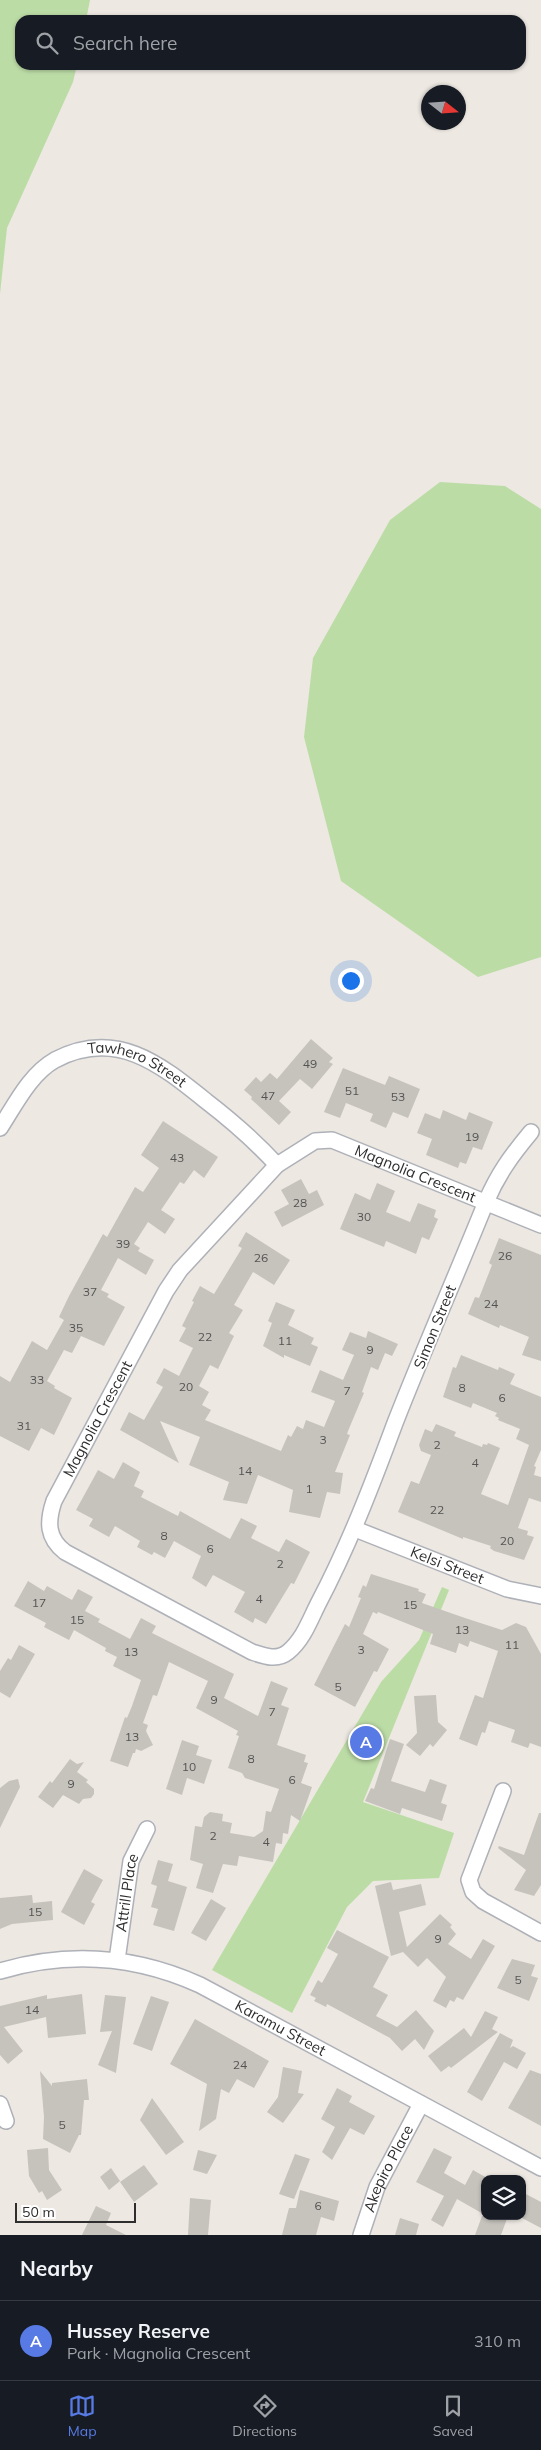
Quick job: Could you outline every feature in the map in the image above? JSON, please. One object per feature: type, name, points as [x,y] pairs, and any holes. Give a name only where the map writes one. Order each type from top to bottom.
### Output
[{"type":"street","name":"Tawhero Street","points":[[0,1128],[28,1086],[40,1072],[55,1060],[79,1052],[104,1048],[124,1050],[144,1056],[165,1068],[247,1134],[277,1165]]},
{"type":"street","name":"Simon Street","points":[[355,1529],[396,1422],[498,1174],[530,1132]]},
{"type":"street","name":"Magnolia Crescent","points":[[355,1529],[343,1558],[297,1643],[278,1657],[266,1657],[252,1652],[65,1552],[51,1536],[50,1513],[54,1501],[166,1291],[180,1270],[277,1165],[315,1142],[332,1140],[541,1225]]},
{"type":"street","name":"Kelsi Street","points":[[355,1529],[507,1589],[541,1596]]},
{"type":"street","points":[[502,1791],[469,1880],[473,1892],[483,1901],[541,1933]]},
{"type":"street","name":"Attrill Place","points":[[117,1960],[131,1861],[147,1829]]},
{"type":"street","name":"Karamu Street","points":[[0,1971],[56,1960],[117,1960],[173,1973],[200,1985],[541,2168]]},
{"type":"street","points":[[0,2104],[6,2121]]},
{"type":"street","name":"Akepiro Place","points":[[361,2235],[377,2187],[421,2104]]},
{"type":"green space","points":[[0,0],[90,0],[87,15],[15,15],[15,70],[76,70],[73,82],[7,228],[0,294]]},
{"type":"green space","points":[[440,482],[505,486],[541,509],[541,957],[478,977],[341,881],[304,737],[313,658],[390,520]]},
{"type":"green space","points":[[442,1587],[449,1590],[363,1802],[454,1833],[439,1878],[373,1881],[347,1907],[292,2013],[212,1970],[381,1682],[419,1640]]},
{"type":"building","points":[[311,1039],[333,1058],[329,1062],[333,1064],[312,1089],[300,1079],[279,1101],[291,1112],[279,1125],[244,1090],[256,1077],[261,1082],[270,1073],[277,1079]]},
{"type":"building","points":[[343,1068],[385,1085],[389,1076],[420,1089],[408,1118],[393,1112],[386,1128],[370,1121],[373,1114],[346,1103],[340,1118],[324,1112]]},
{"type":"building","points":[[443,1110],[466,1120],[469,1112],[493,1122],[482,1150],[473,1147],[466,1164],[460,1162],[458,1168],[426,1155],[432,1139],[417,1133],[425,1113],[440,1119]]},
{"type":"building","points":[[163,1121],[218,1157],[204,1178],[194,1170],[184,1184],[180,1182],[161,1210],[175,1219],[165,1234],[148,1222],[134,1244],[140,1248],[138,1251],[154,1260],[146,1275],[118,1258],[101,1290],[109,1294],[107,1297],[125,1307],[104,1346],[81,1336],[72,1353],[64,1350],[47,1381],[55,1386],[54,1388],[72,1398],[54,1435],[41,1428],[29,1451],[0,1436],[0,1376],[10,1382],[32,1341],[47,1350],[64,1320],[59,1317],[69,1296],[103,1234],[107,1237],[135,1187],[143,1192],[159,1168],[141,1155]]},
{"type":"building","points":[[301,1179],[309,1194],[317,1190],[324,1205],[282,1227],[274,1212],[289,1204],[281,1190]]},
{"type":"building","points":[[377,1183],[395,1191],[386,1212],[410,1222],[418,1203],[436,1210],[434,1217],[438,1219],[429,1240],[422,1237],[416,1254],[386,1241],[384,1247],[340,1229],[355,1193],[370,1200]]},
{"type":"building","points":[[246,1232],[290,1260],[274,1285],[253,1272],[234,1305],[243,1310],[229,1333],[234,1336],[218,1369],[210,1365],[199,1386],[209,1392],[202,1405],[211,1410],[205,1420],[281,1451],[288,1435],[291,1437],[297,1426],[303,1429],[306,1420],[324,1427],[335,1401],[311,1392],[320,1370],[343,1380],[354,1355],[342,1350],[350,1332],[366,1338],[368,1331],[398,1344],[392,1356],[385,1353],[378,1370],[371,1367],[362,1392],[364,1393],[347,1434],[350,1435],[335,1472],[343,1473],[340,1494],[327,1492],[320,1518],[289,1512],[293,1490],[258,1475],[247,1504],[223,1500],[229,1482],[189,1465],[200,1437],[160,1421],[179,1463],[120,1430],[129,1412],[144,1420],[163,1387],[156,1383],[164,1368],[179,1376],[193,1348],[179,1341],[186,1328],[182,1326],[194,1302],[192,1301],[200,1286],[214,1294],[242,1248],[238,1246]]},
{"type":"building","points":[[499,1238],[541,1255],[541,1361],[522,1355],[529,1337],[500,1325],[499,1328],[468,1314],[475,1297],[479,1298],[492,1265],[489,1263]]},
{"type":"building","points":[[276,1302],[295,1310],[288,1325],[314,1338],[311,1344],[318,1347],[310,1366],[284,1355],[284,1358],[263,1346],[272,1323],[268,1321]]},
{"type":"building","points":[[461,1355],[498,1370],[499,1367],[515,1374],[510,1384],[541,1397],[541,1450],[534,1466],[536,1467],[534,1475],[541,1477],[541,1502],[529,1498],[518,1528],[528,1531],[527,1535],[534,1537],[524,1560],[494,1551],[490,1548],[491,1546],[463,1537],[463,1539],[398,1512],[411,1481],[419,1484],[431,1455],[421,1451],[419,1445],[425,1429],[432,1432],[436,1424],[456,1432],[454,1436],[482,1447],[483,1444],[487,1445],[488,1443],[500,1448],[481,1494],[508,1505],[529,1445],[516,1439],[520,1429],[498,1420],[499,1418],[495,1416],[497,1413],[473,1403],[471,1408],[443,1397],[453,1367],[456,1368]]},
{"type":"building","points":[[123,1462],[140,1472],[134,1486],[144,1491],[141,1497],[178,1516],[180,1511],[230,1539],[241,1518],[257,1526],[251,1538],[279,1552],[286,1539],[310,1552],[294,1584],[291,1583],[266,1624],[255,1618],[253,1623],[234,1612],[245,1592],[213,1575],[206,1587],[192,1578],[201,1556],[174,1541],[165,1558],[154,1552],[152,1555],[137,1547],[140,1541],[115,1526],[109,1537],[89,1526],[93,1519],[76,1510],[98,1470],[114,1479]]},
{"type":"building","points":[[371,1574],[419,1589],[418,1591],[426,1594],[422,1603],[465,1618],[502,1630],[516,1623],[526,1627],[541,1654],[541,1747],[530,1743],[528,1748],[511,1742],[515,1730],[489,1721],[485,1733],[482,1732],[477,1746],[459,1739],[475,1695],[483,1698],[498,1651],[470,1641],[468,1647],[459,1643],[456,1653],[430,1644],[433,1634],[378,1612],[377,1614],[373,1612],[363,1634],[389,1649],[377,1672],[374,1671],[355,1707],[314,1685],[345,1624],[349,1627],[361,1598],[358,1597],[363,1585],[366,1587]]},
{"type":"building","points":[[28,1581],[44,1591],[47,1586],[72,1600],[78,1589],[93,1597],[85,1611],[100,1619],[98,1622],[130,1639],[141,1618],[156,1626],[152,1633],[234,1674],[224,1698],[258,1716],[271,1681],[288,1688],[281,1705],[289,1708],[277,1745],[306,1755],[304,1762],[308,1763],[301,1783],[312,1787],[300,1821],[291,1815],[288,1834],[283,1833],[282,1844],[276,1843],[273,1862],[239,1856],[237,1866],[223,1864],[213,1893],[196,1888],[203,1864],[190,1860],[195,1826],[202,1827],[204,1817],[210,1812],[223,1814],[222,1821],[232,1823],[230,1833],[254,1837],[263,1831],[266,1811],[271,1812],[279,1789],[245,1778],[242,1773],[228,1768],[239,1736],[236,1735],[238,1731],[196,1708],[208,1681],[169,1662],[157,1696],[153,1695],[143,1723],[148,1725],[146,1731],[153,1745],[141,1751],[136,1749],[128,1767],[110,1761],[125,1717],[127,1718],[141,1680],[113,1666],[117,1657],[105,1651],[106,1648],[74,1630],[69,1640],[44,1627],[46,1623],[14,1606]]},
{"type":"building","points":[[19,1645],[35,1654],[10,1698],[0,1692],[0,1671],[8,1658],[11,1660]]},
{"type":"building","points":[[436,1695],[438,1722],[447,1730],[433,1747],[430,1744],[420,1756],[406,1745],[417,1733],[414,1696]]},
{"type":"building","points":[[390,1739],[404,1744],[391,1781],[425,1792],[430,1779],[447,1785],[441,1803],[447,1805],[442,1821],[402,1808],[400,1814],[365,1801],[371,1788],[374,1789]]},
{"type":"building","points":[[182,1740],[199,1746],[196,1755],[212,1760],[204,1784],[187,1778],[182,1795],[166,1789]]},
{"type":"building","points":[[70,1759],[77,1764],[84,1762],[77,1772],[88,1780],[86,1782],[94,1789],[94,1794],[91,1798],[83,1799],[79,1804],[63,1795],[53,1808],[38,1797],[50,1781],[52,1783]]},
{"type":"building","points":[[18,1779],[20,1787],[0,1828],[0,1788],[9,1781]]},
{"type":"building","points":[[539,1813],[541,1813],[541,1885],[534,1896],[514,1890],[526,1870],[498,1848],[499,1846],[524,1855]]},
{"type":"building","points":[[158,1860],[173,1864],[168,1881],[187,1887],[174,1931],[153,1925],[158,1909],[151,1907],[157,1886],[151,1884]]},
{"type":"building","points":[[84,1869],[103,1880],[91,1902],[95,1904],[84,1925],[61,1912]]},
{"type":"building","points":[[391,1882],[393,1890],[421,1884],[426,1905],[399,1912],[407,1947],[440,1914],[452,1925],[450,1927],[456,1934],[448,1944],[471,1959],[483,1939],[495,1946],[463,2000],[457,1997],[454,2002],[450,2000],[446,2008],[433,2001],[446,1977],[427,1958],[418,1967],[403,1952],[391,1956],[375,1886]]},
{"type":"building","points":[[32,1895],[33,1903],[52,1901],[53,1920],[12,1924],[0,1929],[0,1898]]},
{"type":"building","points":[[211,1899],[226,1908],[206,1941],[191,1933]]},
{"type":"building","points":[[337,1930],[389,1957],[373,1987],[388,1995],[376,2016],[397,2027],[416,2010],[434,2031],[424,2050],[415,2039],[402,2051],[390,2038],[327,2004],[326,2007],[314,2001],[316,1998],[310,1995],[318,1980],[322,1983],[338,1954],[327,1948]]},
{"type":"building","points":[[512,1959],[535,1965],[531,1976],[538,1978],[529,2001],[497,1988]]},
{"type":"building","points":[[82,1994],[86,2034],[48,2038],[46,2017],[4,2027],[23,2051],[8,2064],[0,2055],[0,2006],[47,1995],[47,1999]]},
{"type":"building","points":[[105,1995],[126,1997],[116,2073],[98,2065],[112,2031],[100,2032]]},
{"type":"building","points":[[151,1996],[169,2002],[152,2051],[133,2044]]},
{"type":"building","points":[[485,2011],[498,2017],[492,2029],[498,2032],[451,2068],[449,2066],[441,2072],[428,2056],[464,2028],[471,2037]]},
{"type":"building","points":[[195,2019],[269,2061],[254,2088],[237,2079],[229,2093],[221,2089],[216,2119],[199,2131],[207,2084],[170,2064]]},
{"type":"building","points":[[500,2033],[513,2040],[510,2048],[513,2046],[526,2053],[517,2069],[504,2062],[482,2101],[467,2092]]},
{"type":"building","points":[[283,2067],[302,2071],[298,2093],[304,2094],[283,2123],[267,2112],[278,2097]]},
{"type":"building","points":[[530,2070],[541,2074],[541,2126],[508,2108]]},
{"type":"building","points":[[40,2071],[52,2086],[52,2083],[87,2079],[89,2100],[84,2100],[81,2135],[79,2135],[70,2153],[43,2139],[44,2117]]},
{"type":"building","points":[[337,2088],[352,2096],[349,2102],[375,2116],[364,2135],[350,2128],[332,2160],[322,2152],[335,2127],[321,2119]]},
{"type":"building","points":[[152,2098],[184,2142],[166,2155],[140,2120]]},
{"type":"building","points":[[48,2148],[49,2170],[62,2190],[47,2200],[42,2191],[39,2193],[29,2176],[27,2150]]},
{"type":"building","points":[[434,2148],[452,2157],[444,2173],[465,2185],[473,2170],[482,2175],[481,2213],[457,2199],[443,2227],[431,2220],[444,2196],[416,2182]]},
{"type":"building","points":[[198,2150],[217,2155],[207,2174],[193,2170]]},
{"type":"building","points":[[295,2154],[310,2159],[294,2199],[279,2194]]},
{"type":"building","points":[[144,2165],[158,2184],[134,2202],[120,2182]]},
{"type":"building","points":[[111,2168],[120,2181],[109,2190],[100,2177]]},
{"type":"building","points":[[300,2190],[339,2201],[334,2221],[321,2217],[316,2235],[282,2235],[289,2208],[296,2208]]},
{"type":"building","points":[[526,2194],[541,2202],[541,2228],[526,2220]]},
{"type":"building","points":[[190,2198],[211,2200],[208,2235],[188,2235]]},
{"type":"building","points":[[96,2206],[111,2213],[106,2225],[126,2235],[82,2235]]},
{"type":"building","points":[[400,2218],[419,2224],[416,2235],[395,2235]]},
{"type":"building","points":[[481,2219],[507,2220],[501,2235],[475,2235]]},
{"type":"place","name":"Hussey Reserve","points":[[366,1742]]}]
